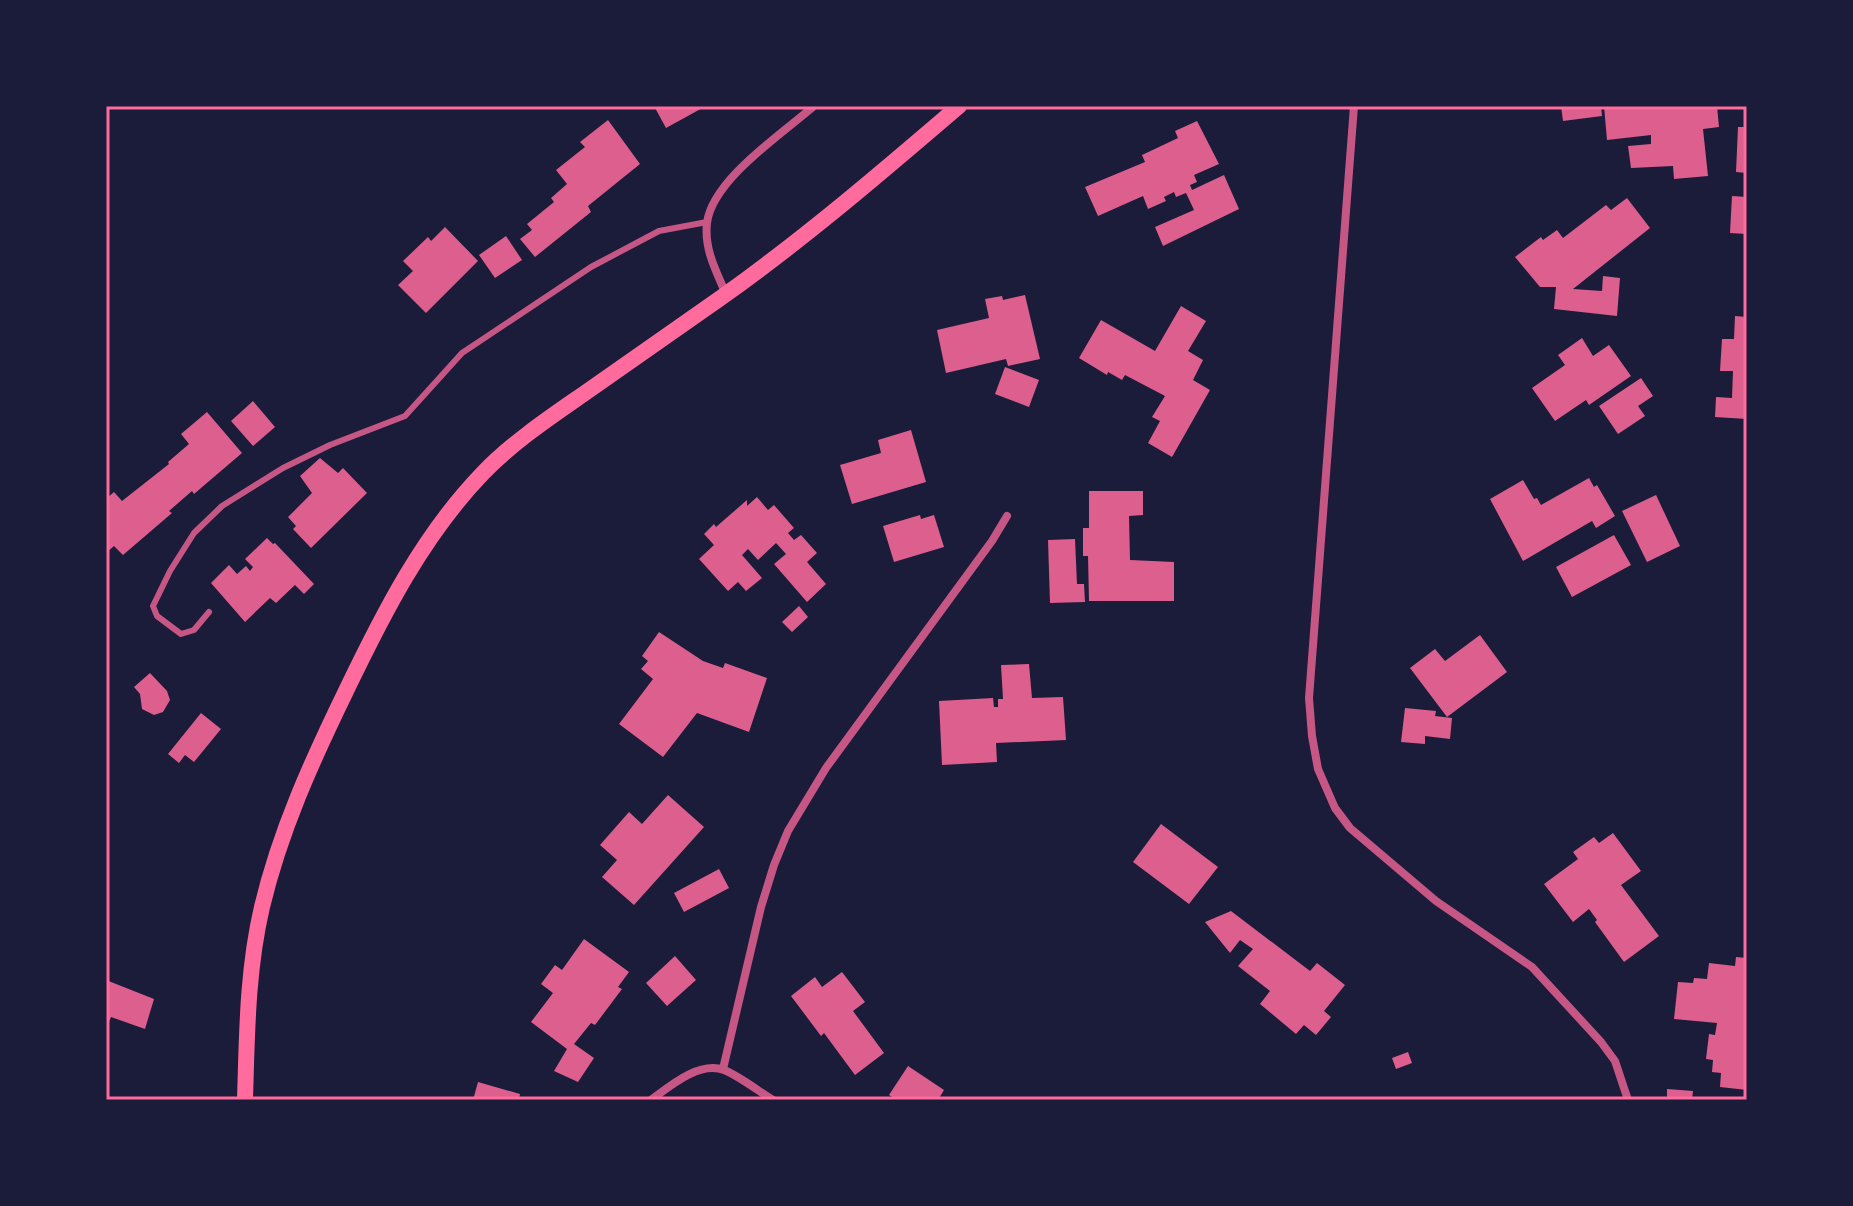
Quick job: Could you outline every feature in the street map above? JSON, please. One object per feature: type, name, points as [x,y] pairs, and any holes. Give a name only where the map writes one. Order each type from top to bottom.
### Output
[{"type":"main road","points":[[245,1100],[247,1006],[253,955],[262,906],[303,780],[400,585],[443,520],[484,473],[528,433],[726,294],[808,231],[959,106]]},
{"type":"street","points":[[726,294],[712,264],[707,244],[707,222],[713,204],[726,184],[814,106]]},
{"type":"street","points":[[1354,106],[1309,698],[1318,769],[1335,808],[1350,828],[1436,901],[1532,967],[1557,992],[1615,1061],[1628,1100]]},
{"type":"street","points":[[723,1069],[761,907],[788,831],[826,768],[992,541],[1007,516]]},
{"type":"street","points":[[651,1100],[690,1075],[704,1070],[723,1069],[773,1100]]},
{"type":"lane","points":[[209,612],[194,630],[181,634],[157,616],[153,606],[194,533],[222,506],[283,468],[330,445],[405,416],[462,353],[591,267],[659,231],[707,222]]},
{"type":"building","points":[[654,106],[706,106],[666,128]]},
{"type":"building","points":[[1561,106],[1601,106],[1602,116],[1563,121]]},
{"type":"building","points":[[1604,106],[1717,106],[1719,127],[1703,129],[1708,176],[1674,179],[1673,166],[1631,168],[1628,146],[1651,144],[1651,135],[1607,140]]},
{"type":"building","points":[[608,120],[640,164],[588,206],[591,212],[535,257],[520,239],[532,230],[527,224],[554,202],[551,198],[567,184],[556,170],[585,147],[580,142]]},
{"type":"building","points":[[1197,121],[1219,164],[1194,175],[1197,182],[1190,185],[1192,190],[1224,175],[1239,209],[1163,246],[1155,227],[1194,210],[1186,193],[1176,197],[1174,192],[1164,197],[1166,201],[1148,209],[1143,196],[1098,216],[1085,187],[1145,162],[1142,155],[1178,138],[1175,131]]},
{"type":"building","points":[[1738,127],[1747,127],[1747,173],[1736,172]]},
{"type":"building","points":[[1732,196],[1747,197],[1747,234],[1730,233]]},
{"type":"building","points":[[1627,198],[1650,228],[1573,289],[1602,291],[1603,276],[1620,278],[1617,316],[1554,309],[1556,287],[1540,287],[1515,257],[1541,237],[1543,240],[1557,230],[1563,238],[1606,205],[1611,210]]},
{"type":"building","points":[[445,227],[478,261],[426,313],[398,285],[413,271],[403,261],[428,237],[431,241]]},
{"type":"building","points":[[506,236],[522,260],[495,278],[479,255]]},
{"type":"building","points":[[1025,295],[1040,359],[1008,366],[1006,359],[946,373],[937,330],[989,318],[985,299],[1002,296],[1003,300]]},
{"type":"building","points":[[1181,306],[1206,321],[1188,351],[1203,360],[1193,380],[1210,390],[1172,457],[1148,443],[1160,421],[1152,417],[1165,396],[1125,375],[1122,380],[1108,372],[1107,375],[1079,358],[1101,320],[1155,351]]},
{"type":"building","points":[[1735,316],[1747,317],[1747,419],[1715,417],[1716,397],[1732,398],[1733,371],[1720,371],[1722,339],[1734,339]]},
{"type":"building","points":[[1582,338],[1593,356],[1609,345],[1631,376],[1589,405],[1586,400],[1555,421],[1532,388],[1565,365],[1558,355]]},
{"type":"building","points":[[1005,367],[1039,380],[1029,407],[995,394]]},
{"type":"building","points":[[1641,378],[1653,396],[1638,406],[1645,416],[1618,434],[1599,406]]},
{"type":"building","points":[[253,401],[275,427],[253,446],[231,421]]},
{"type":"building","points":[[207,412],[242,453],[194,494],[192,491],[169,511],[172,513],[123,555],[114,546],[106,553],[106,499],[114,492],[122,501],[169,464],[189,444],[181,434]]},
{"type":"building","points":[[911,430],[926,482],[852,504],[840,465],[881,453],[878,440]]},
{"type":"building","points":[[320,458],[338,473],[343,468],[367,493],[311,548],[293,529],[296,526],[288,517],[312,493],[300,476]]},
{"type":"building","points":[[1589,478],[1594,487],[1597,485],[1615,516],[1596,528],[1592,521],[1523,561],[1490,499],[1523,480],[1541,505]]},
{"type":"building","points":[[1089,491],[1143,491],[1143,515],[1129,516],[1130,560],[1174,562],[1174,601],[1089,601],[1088,556],[1083,556],[1083,528],[1089,528]]},
{"type":"building","points":[[1656,495],[1680,546],[1647,562],[1622,511]]},
{"type":"building","points":[[757,497],[768,510],[774,505],[794,528],[788,533],[794,540],[801,535],[817,553],[807,562],[826,584],[807,602],[774,564],[786,554],[776,543],[758,560],[748,549],[742,555],[762,578],[746,591],[738,582],[728,591],[699,559],[714,545],[704,534],[747,500],[747,506]]},
{"type":"building","points":[[920,515],[921,519],[934,515],[944,547],[894,562],[883,526]]},
{"type":"building","points":[[1614,535],[1631,565],[1572,597],[1556,567]]},
{"type":"building","points":[[267,538],[314,584],[304,594],[295,585],[276,603],[270,598],[245,622],[211,583],[229,565],[237,574],[246,566],[250,571],[253,567],[245,559]]},
{"type":"building","points":[[1075,539],[1077,584],[1084,584],[1085,602],[1050,603],[1048,540]]},
{"type":"building","points":[[799,606],[808,617],[792,632],[782,622]]},
{"type":"building","points":[[659,632],[703,661],[723,668],[725,663],[767,678],[749,732],[697,713],[663,757],[619,724],[653,679],[641,669],[648,661],[642,656]]},
{"type":"building","points":[[1480,635],[1507,672],[1447,717],[1410,668],[1435,649],[1445,661]]},
{"type":"building","points":[[1029,664],[1032,698],[1063,697],[1066,740],[996,743],[997,762],[942,765],[939,701],[993,698],[994,707],[998,707],[998,699],[1003,699],[1001,665]]},
{"type":"building","points":[[150,673],[167,691],[170,700],[163,712],[154,715],[142,709],[140,694],[134,687]]},
{"type":"building","points":[[1405,708],[1436,711],[1435,716],[1452,718],[1450,739],[1425,736],[1425,744],[1401,742]]},
{"type":"building","points":[[201,713],[221,729],[194,762],[185,755],[179,763],[168,754]]},
{"type":"building","points":[[668,795],[704,827],[634,905],[602,877],[617,860],[600,845],[629,812],[642,824]]},
{"type":"building","points":[[1161,824],[1218,867],[1189,904],[1133,862]]},
{"type":"building","points":[[1613,833],[1641,871],[1621,885],[1659,936],[1624,962],[1589,909],[1573,922],[1544,884],[1578,859],[1573,852],[1594,837],[1599,843]]},
{"type":"building","points":[[719,869],[729,888],[684,912],[674,893]]},
{"type":"building","points":[[1231,911],[1310,971],[1317,963],[1345,985],[1324,1011],[1331,1017],[1316,1035],[1304,1025],[1296,1034],[1260,1004],[1270,991],[1238,966],[1253,949],[1240,940],[1230,953],[1205,922]]},
{"type":"building","points":[[584,939],[629,972],[618,987],[622,989],[595,1025],[591,1023],[574,1044],[594,1058],[578,1082],[554,1071],[567,1049],[531,1022],[553,993],[541,984],[555,965],[562,970]]},
{"type":"building","points":[[675,956],[696,980],[667,1006],[646,983]]},
{"type":"building","points":[[1736,957],[1747,958],[1747,1090],[1720,1087],[1721,1073],[1712,1072],[1713,1060],[1706,1059],[1709,1034],[1715,1035],[1717,1023],[1674,1019],[1678,982],[1693,983],[1694,978],[1707,979],[1709,963],[1735,966]]},
{"type":"building","points":[[842,972],[865,1002],[853,1011],[884,1053],[855,1075],[791,996],[815,977],[822,987]]},
{"type":"building","points":[[106,980],[154,999],[145,1029],[111,1017],[106,1029]]},
{"type":"building","points":[[1408,1052],[1412,1063],[1396,1069],[1392,1058]]},
{"type":"building","points":[[908,1066],[944,1090],[938,1100],[897,1100],[889,1095]]},
{"type":"building","points":[[478,1082],[520,1094],[519,1100],[473,1100]]},
{"type":"building","points":[[1667,1089],[1693,1091],[1692,1100],[1667,1100]]}]
